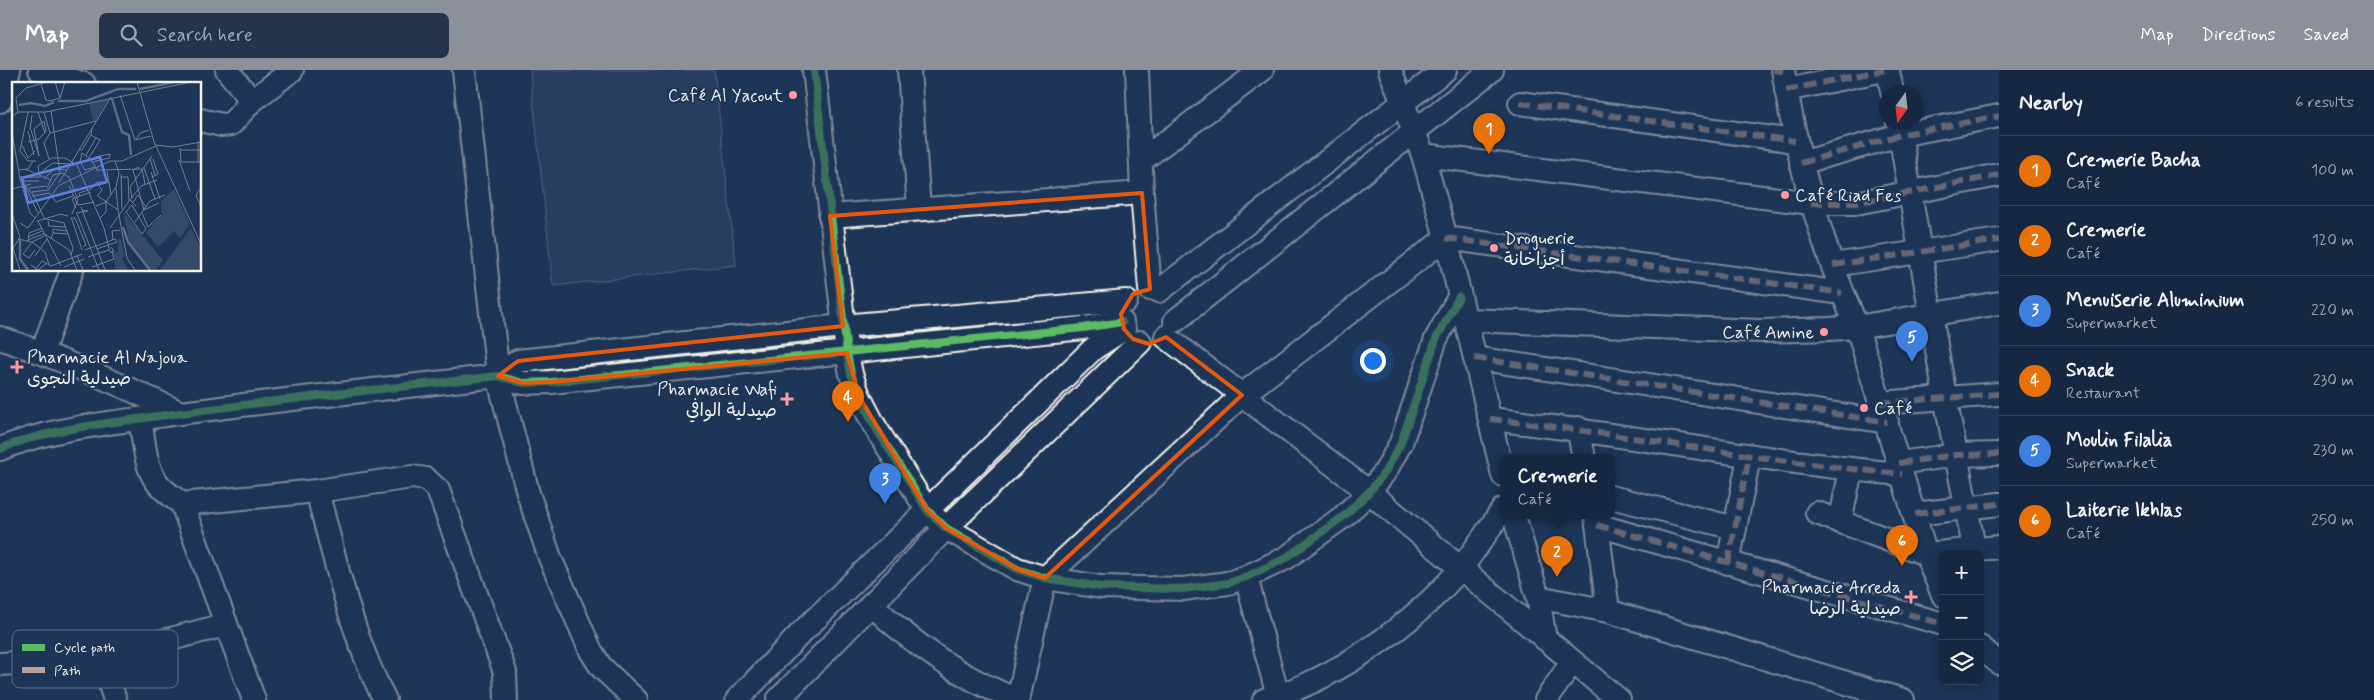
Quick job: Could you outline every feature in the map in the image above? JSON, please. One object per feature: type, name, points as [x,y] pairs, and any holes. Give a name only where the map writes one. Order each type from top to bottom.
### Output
[{"type":"street","points":[[0,101],[9,70]]},
{"type":"street","points":[[40,70],[75,78]]},
{"type":"street","points":[[228,70],[252,101]]},
{"type":"street","points":[[201,120],[231,124],[252,101],[292,70]]},
{"type":"street","points":[[464,70],[498,376],[528,493],[561,585],[591,651],[601,667],[636,700]]},
{"type":"street","points":[[814,70],[843,326],[851,374],[859,396],[927,510],[946,528],[1017,569],[1045,578],[1102,587],[1183,589],[1228,583],[1246,577],[1286,558],[1344,516],[1369,492],[1385,472],[1401,443],[1433,346],[1459,297]]},
{"type":"street","points":[[909,70],[919,209]]},
{"type":"street","points":[[1138,70],[1142,193],[1154,290]]},
{"type":"street","points":[[1142,160],[1262,70]]},
{"type":"street","points":[[1390,70],[1423,155],[1446,238],[1500,462]]},
{"type":"street","points":[[1154,290],[1404,103],[1445,70]]},
{"type":"street","points":[[498,376],[518,360],[843,326],[1128,323],[1149,344],[1171,329],[1414,131],[1492,70]]},
{"type":"street","points":[[1884,70],[1781,75],[1811,203],[1842,293],[1858,327],[1926,554],[1939,585]]},
{"type":"street","points":[[1888,70],[1891,85]]},
{"type":"street","points":[[1520,102],[1796,141]]},
{"type":"street","points":[[1924,126],[1999,116]]},
{"type":"street","points":[[1801,163],[1896,130]]},
{"type":"street","points":[[1899,130],[1919,252],[1974,548]]},
{"type":"street","points":[[1423,155],[1811,203],[1856,202],[1910,194],[1999,175]]},
{"type":"street","points":[[830,216],[1142,193]]},
{"type":"street","points":[[871,604],[900,631],[946,665],[985,687],[1018,700],[1045,578],[1242,395],[1446,238],[1842,293]]},
{"type":"street","points":[[1833,265],[1999,240]]},
{"type":"street","points":[[42,352],[72,271]]},
{"type":"street","points":[[778,700],[946,528],[1128,323],[1141,290],[1154,290],[1166,296],[1172,304],[1171,329],[1242,395],[1369,492],[1619,700]]},
{"type":"street","points":[[1466,320],[1761,331],[1858,327],[1999,303]]},
{"type":"street","points":[[0,449],[41,434],[140,419],[498,376],[523,383],[551,382],[1128,323]]},
{"type":"street","points":[[737,700],[800,634],[1093,349],[1128,323]]},
{"type":"street","points":[[1083,328],[1091,339],[1093,349]]},
{"type":"street","points":[[0,338],[42,352],[134,390],[181,413]]},
{"type":"street","points":[[1476,358],[1884,413],[1945,397],[1999,394]]},
{"type":"street","points":[[140,419],[148,460],[155,479],[165,491],[182,504],[254,700]]},
{"type":"street","points":[[1490,419],[1578,428],[1749,457],[1851,470],[1900,468],[1956,455],[1999,454]]},
{"type":"street","points":[[1578,428],[1583,454]]},
{"type":"street","points":[[0,432],[23,441]]},
{"type":"street","points":[[1728,563],[1749,457]]},
{"type":"street","points":[[1840,522],[1851,470]]},
{"type":"street","points":[[182,504],[317,491],[412,477],[432,483],[438,490],[505,672],[506,700]]},
{"type":"street","points":[[317,491],[348,605],[361,645],[385,700]]},
{"type":"street","points":[[1615,498],[1735,528]]},
{"type":"street","points":[[1915,514],[1999,504]]},
{"type":"street","points":[[1246,577],[1273,699],[1323,675],[1370,648],[1418,612],[1461,568],[1500,513]]},
{"type":"street","points":[[1817,513],[1926,554],[1999,547]]},
{"type":"street","points":[[1515,519],[1538,597],[1545,639]]},
{"type":"street","points":[[1608,611],[1596,520],[1728,563],[1939,623]]},
{"type":"street","points":[[1538,597],[1608,611],[1904,700]]},
{"type":"street","points":[[178,637],[225,625]]},
{"type":"street","points":[[1984,650],[1999,663]]},
{"type":"street","points":[[1546,700],[1572,662]]},
{"type":"street","points":[[111,688],[115,700]]},
{"type":"highlighted area","points":[[1142,193],[1150,289],[1133,294],[1121,314],[1124,329],[1133,339],[1149,344],[1166,337],[1242,395],[1045,578],[1017,569],[946,528],[927,510],[859,396],[847,353],[551,382],[523,383],[498,376],[518,361],[843,326],[830,216]]},
{"type":"shaded area","points":[[530,70],[714,70],[736,265],[553,286]]},
{"type":"marked path","points":[[1773,70],[1783,71]]},
{"type":"marked path","points":[[1786,90],[1884,70]]},
{"type":"marked path","points":[[1520,103],[1795,141]]},
{"type":"marked path","points":[[1801,163],[1900,135],[1999,116]]},
{"type":"marked path","points":[[1811,203],[1856,203],[1999,175]]},
{"type":"marked path","points":[[1446,238],[1842,293]]},
{"type":"marked path","points":[[1833,265],[1999,240]]},
{"type":"marked path","points":[[1475,358],[1887,422]]},
{"type":"marked path","points":[[1880,403],[1999,394]]},
{"type":"marked path","points":[[1490,419],[1850,469],[1902,474]]},
{"type":"marked path","points":[[1899,463],[1956,455],[1999,454]]},
{"type":"marked path","points":[[1728,563],[1749,457]]},
{"type":"marked path","points":[[1915,514],[1999,504]]},
{"type":"marked path","points":[[1597,525],[1939,623]]},
{"type":"cycle path","points":[[814,70],[847,353],[851,374],[859,396],[874,425],[927,510],[946,528],[1017,569],[1045,578],[1101,587],[1183,589],[1228,583],[1246,577],[1286,558],[1344,516],[1369,492],[1385,472],[1401,443],[1436,339],[1459,297]]},
{"type":"cycle path","points":[[0,449],[58,431],[201,410],[328,395],[498,376],[523,383],[551,382],[1083,328],[1122,322]]},
{"type":"place","name":"Café Al Yacout","points":[[793,95]]},
{"type":"place","name":"Cremerie Bacha","points":[[1489,154]]},
{"type":"place","name":"Café Riad Fes","points":[[1785,195]]},
{"type":"place","name":"Droguerie أجزاخانة","points":[[1494,248]]},
{"type":"place","name":"Café Amine","points":[[1824,332]]},
{"type":"place","name":"Moulin Filalia","points":[[1912,362]]},
{"type":"place","name":"Pharmacie Al Najoua صيدلية النجوى","points":[[17,367]]},
{"type":"place","name":"Pharmacie Wafi صيدلية الوافي","points":[[787,399]]},
{"type":"place","name":"Café","points":[[1864,408]]},
{"type":"place","name":"Snack","points":[[848,422]]},
{"type":"place","name":"Menuiserie Aluminium","points":[[885,504]]},
{"type":"place","name":"Laiterie Ikhlas","points":[[1902,566]]},
{"type":"place","name":"Cremerie","points":[[1557,577]]},
{"type":"place","name":"Pharmacie Arreda صيدلية الرضا","points":[[1911,597]]}]
